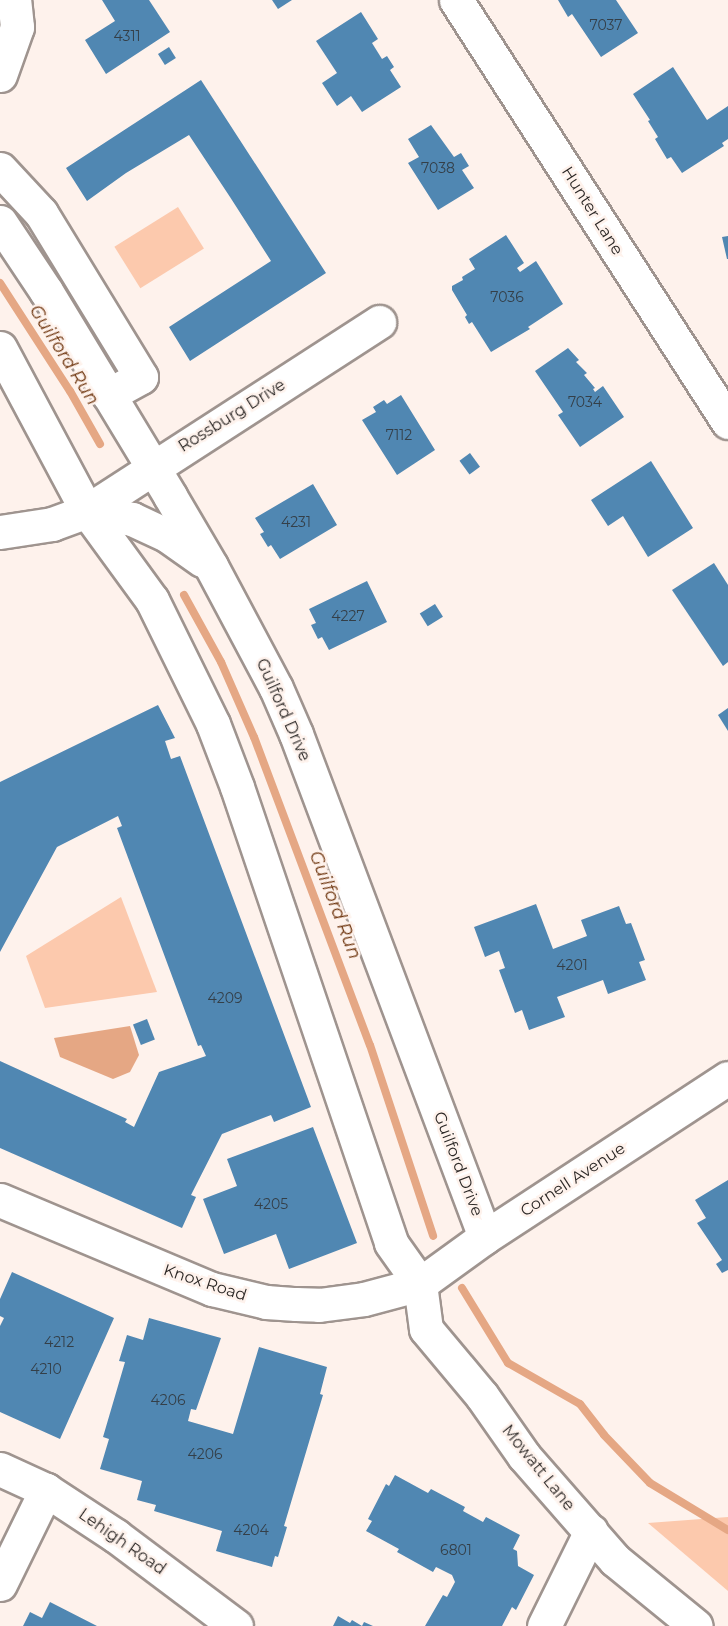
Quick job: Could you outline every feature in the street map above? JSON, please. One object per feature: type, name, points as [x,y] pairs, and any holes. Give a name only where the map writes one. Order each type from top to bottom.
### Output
[{"type":"street","points":[[0,75],[17,27],[14,0]]},
{"type":"street","name":"Hunter Lane","points":[[456,0],[717,382],[728,422]]},
{"type":"street","points":[[0,169],[41,213],[141,377],[109,395]]},
{"type":"street","name":"Guilford Drive","points":[[0,222],[109,395],[211,566],[276,688],[296,734],[485,1237]]},
{"type":"street","name":"Rossburg Drive","points":[[0,532],[52,524],[87,511],[379,322]]},
{"type":"street","points":[[0,348],[87,511],[152,600],[213,724],[391,1243],[420,1284]]},
{"type":"street","points":[[87,511],[132,519],[148,526],[168,536],[211,566]]},
{"type":"street","name":"Cornell Avenue","points":[[420,1284],[485,1237],[728,1078]]},
{"type":"street","name":"Knox Road","points":[[0,1200],[212,1289],[266,1302],[319,1305],[364,1299],[420,1284]]},
{"type":"street","name":"Mowatt Lane","points":[[420,1284],[426,1329],[482,1396],[524,1456],[615,1560],[696,1626]]},
{"type":"street","name":"Lehigh Road","points":[[0,1469],[46,1490],[116,1536],[236,1626]]},
{"type":"street","points":[[0,1584],[46,1490]]},
{"type":"street","points":[[544,1626],[591,1531]]},
{"type":"shaded area","points":[[178,207],[204,249],[140,288],[114,247]]},
{"type":"shaded area","points":[[121,897],[157,992],[45,1008],[26,956]]},
{"type":"shaded area","points":[[130,1026],[139,1055],[130,1072],[113,1079],[60,1057],[54,1038]]},
{"type":"shaded area","points":[[728,1517],[728,1591],[648,1523]]},
{"type":"building","points":[[102,0],[149,0],[170,32],[106,74],[85,40],[115,21]]},
{"type":"building","points":[[272,0],[292,0],[278,9]]},
{"type":"building","points":[[558,0],[616,0],[638,33],[601,57],[572,14],[568,17]]},
{"type":"building","points":[[361,12],[378,39],[372,43],[382,59],[387,56],[394,67],[390,70],[401,87],[362,112],[351,96],[337,106],[322,83],[337,73],[316,41]]},
{"type":"building","points":[[169,47],[176,58],[165,65],[158,54]]},
{"type":"building","points":[[673,67],[707,120],[728,106],[728,139],[722,143],[724,146],[682,173],[671,157],[667,159],[655,139],[658,137],[648,121],[650,120],[633,94]]},
{"type":"building","points":[[201,80],[326,273],[190,361],[169,327],[271,261],[230,197],[189,135],[126,173],[87,201],[66,168]]},
{"type":"building","points":[[431,125],[454,157],[461,153],[469,166],[462,170],[474,188],[438,210],[408,163],[419,157],[408,139]]},
{"type":"building","points":[[506,235],[524,263],[517,268],[520,272],[536,261],[563,304],[528,327],[530,329],[491,352],[472,322],[469,324],[465,317],[467,315],[452,290],[452,286],[475,269],[469,259]]},
{"type":"building","points":[[728,236],[728,259],[727,259],[722,237]]},
{"type":"building","points":[[568,348],[579,360],[576,362],[587,373],[584,375],[595,388],[593,389],[595,392],[603,386],[624,417],[580,447],[558,415],[563,412],[535,371]]},
{"type":"building","points":[[401,395],[435,450],[397,475],[362,420],[376,412],[373,407],[384,400],[387,404]]},
{"type":"building","points":[[470,453],[480,467],[469,474],[459,461]]},
{"type":"building","points":[[651,461],[693,528],[648,557],[623,516],[608,526],[591,500]]},
{"type":"building","points":[[313,484],[337,525],[280,559],[271,545],[268,547],[260,534],[264,532],[255,518]]},
{"type":"building","points":[[714,563],[728,585],[728,662],[723,666],[672,590]]},
{"type":"building","points":[[367,581],[387,622],[329,650],[322,637],[318,639],[311,625],[316,623],[309,609]]},
{"type":"building","points":[[435,604],[443,617],[428,626],[420,614]]},
{"type":"building","points":[[158,705],[175,738],[165,741],[171,759],[180,756],[311,1107],[274,1122],[271,1115],[222,1134],[191,1195],[196,1197],[182,1228],[0,1148],[0,1061],[127,1119],[125,1122],[134,1127],[159,1072],[206,1056],[201,1045],[198,1046],[117,828],[122,826],[118,816],[57,847],[0,952],[0,782]]},
{"type":"building","points":[[728,708],[728,731],[718,715]]},
{"type":"building","points":[[536,904],[553,949],[587,936],[581,920],[619,906],[626,924],[631,923],[645,960],[639,962],[646,980],[608,994],[603,980],[557,997],[565,1017],[529,1030],[522,1010],[515,1013],[499,970],[505,968],[499,951],[485,957],[474,927]]},
{"type":"building","points":[[147,1019],[155,1040],[141,1045],[133,1024]]},
{"type":"building","points":[[313,1127],[357,1243],[289,1269],[276,1234],[224,1254],[203,1199],[237,1186],[227,1159]]},
{"type":"building","points":[[728,1180],[728,1270],[722,1273],[716,1264],[722,1260],[697,1223],[706,1218],[695,1200]]},
{"type":"building","points":[[12,1272],[114,1318],[60,1439],[0,1412],[0,1326],[4,1318],[0,1316],[0,1299]]},
{"type":"building","points":[[149,1318],[221,1338],[196,1410],[191,1409],[188,1421],[233,1434],[259,1347],[327,1367],[320,1394],[323,1395],[284,1526],[287,1527],[278,1557],[275,1556],[272,1567],[216,1551],[222,1531],[154,1511],[156,1505],[137,1500],[142,1481],[100,1469],[109,1439],[103,1437],[125,1362],[119,1361],[127,1335],[143,1340]]},
{"type":"building","points":[[395,1475],[428,1493],[431,1489],[465,1507],[463,1511],[483,1522],[486,1517],[520,1535],[513,1549],[517,1551],[518,1566],[534,1575],[516,1610],[512,1607],[502,1626],[425,1626],[443,1595],[447,1597],[455,1582],[452,1575],[436,1567],[433,1572],[397,1552],[399,1549],[366,1531],[372,1521],[368,1519],[386,1484],[389,1486]]},
{"type":"building","points":[[50,1602],[97,1626],[23,1626],[30,1612],[42,1618]]},
{"type":"building","points":[[338,1616],[350,1623],[352,1620],[362,1626],[333,1626]]},
{"type":"waterway","name":"Guilford Run","points":[[0,283],[70,391],[100,444]]},
{"type":"waterway","name":"Guilford Run","points":[[184,595],[221,662],[254,737],[370,1045],[433,1236]]},
{"type":"waterway","name":"Guilford Run","points":[[462,1288],[508,1363],[580,1404],[604,1435],[650,1483],[728,1530]]}]
